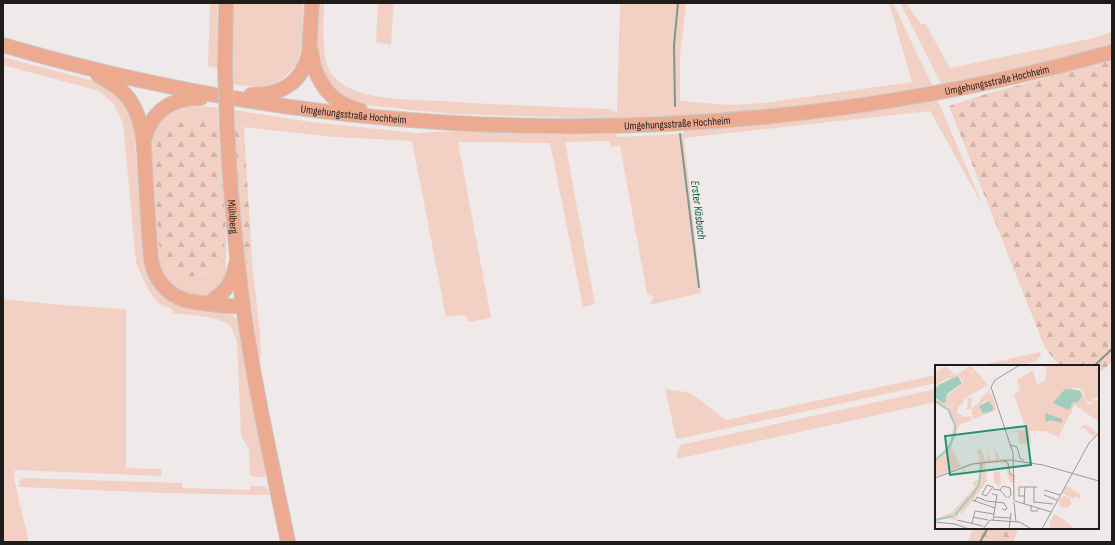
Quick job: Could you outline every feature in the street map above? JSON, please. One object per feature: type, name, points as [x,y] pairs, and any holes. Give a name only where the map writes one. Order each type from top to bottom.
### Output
[{"type":"main road","name":"Mühlberg","points":[[226,3],[225,67],[227,127],[231,196],[237,254],[243,306],[255,380],[288,542]]},
{"type":"main road","points":[[218,96],[268,94],[284,89],[295,80],[302,71],[308,59],[312,3]]},
{"type":"main road","points":[[3,45],[128,78],[237,99]]},
{"type":"main road","points":[[310,46],[316,73],[325,88],[345,105],[379,118]]},
{"type":"main road","name":"Umgehungsstraße Hochheim","points":[[237,99],[379,118],[474,124],[569,126],[659,124],[750,118],[836,108],[925,95],[1009,78],[1112,52]]},
{"type":"main road","points":[[86,68],[124,92],[131,102],[140,122],[144,150],[151,259],[154,272],[161,283],[171,293],[184,300],[228,306],[243,306]]},
{"type":"main road","points":[[144,150],[145,136],[151,123],[159,112],[170,104],[190,98],[237,99]]},
{"type":"main road","points":[[214,299],[229,285],[234,275],[237,254]]},
{"type":"main road","points":[[199,302],[227,297],[235,300],[243,306]]},
{"type":"green space","points":[[210,3],[217,3],[218,68],[208,66]]},
{"type":"green space","points":[[231,3],[303,3],[302,43],[297,64],[283,79],[269,86],[257,87],[232,84]]},
{"type":"green space","points":[[318,3],[324,3],[324,48],[327,65],[330,72],[336,79],[353,90],[381,97],[506,105],[610,109],[617,113],[620,3],[686,3],[680,56],[680,101],[730,105],[763,103],[912,82],[889,3],[893,3],[933,87],[851,101],[716,115],[612,119],[453,114],[363,105],[353,103],[331,89],[323,78],[317,53]]},
{"type":"green space","points":[[378,3],[394,3],[391,45],[376,42]]},
{"type":"green space","points":[[900,3],[906,3],[921,24],[925,23],[950,68],[1094,38],[1112,32],[1112,44],[1017,69],[942,85]]},
{"type":"green space","points":[[3,57],[94,81],[111,89],[127,107],[133,121],[139,188],[151,279],[157,290],[168,300],[181,306],[196,310],[227,313],[232,315],[237,320],[241,331],[267,472],[266,475],[262,477],[250,476],[249,450],[241,435],[237,342],[232,328],[224,322],[218,320],[202,316],[173,313],[172,309],[160,304],[153,296],[136,263],[123,123],[113,103],[99,91],[3,65]]},
{"type":"green space","points":[[1112,60],[1112,362],[1099,373],[1099,365],[1058,365],[1045,348],[949,106],[986,94]]},
{"type":"green space","points":[[937,99],[984,208],[930,111],[684,138],[701,293],[649,305],[654,297],[647,294],[620,146],[611,147],[610,141],[565,142],[595,304],[583,307],[550,143],[458,142],[491,318],[468,322],[466,315],[446,317],[412,141],[334,137],[233,126],[233,110],[311,122],[415,133],[458,131],[616,134],[618,137],[677,134],[683,133],[685,130],[797,119]]},
{"type":"green space","points":[[186,106],[218,108],[218,117],[193,118],[153,159],[155,177],[192,276],[203,275],[211,271],[219,262],[223,250],[226,231],[226,273],[224,286],[211,295],[189,295],[177,289],[168,282],[162,272],[158,260],[155,239],[150,143],[158,123],[167,115]]},
{"type":"green space","points":[[218,117],[226,231],[223,250],[218,264],[213,270],[196,276],[179,276],[166,266],[160,255],[153,159],[158,142],[172,126],[193,118]]},
{"type":"green space","points":[[233,126],[244,127],[252,262],[245,263],[236,172]]},
{"type":"green space","points":[[252,262],[260,333],[261,357],[259,358],[245,263]]},
{"type":"green space","points":[[3,299],[126,309],[126,468],[161,469],[161,476],[15,470],[14,479],[29,542],[3,542]]},
{"type":"green space","points":[[1040,352],[1041,356],[1034,362],[1019,365],[982,365]]},
{"type":"green space","points":[[935,375],[935,383],[678,439],[676,438],[665,389],[686,392],[693,395],[726,420]]},
{"type":"green space","points":[[935,389],[935,402],[677,459],[677,452],[680,445]]},
{"type":"green space","points":[[24,478],[182,483],[182,488],[250,490],[250,486],[264,486],[268,489],[270,495],[163,493],[19,487],[19,481]]},
{"type":"green space","points":[[974,529],[1019,529],[1013,542],[967,542]]},
{"type":"waterway","name":"Erster Käsbach","points":[[675,106],[674,45],[678,3]]},
{"type":"waterway","name":"Erster Käsbach","points":[[680,134],[699,287]]},
{"type":"waterway","points":[[1095,365],[1112,349]]},
{"type":"waterway","points":[[980,542],[987,529]]}]
